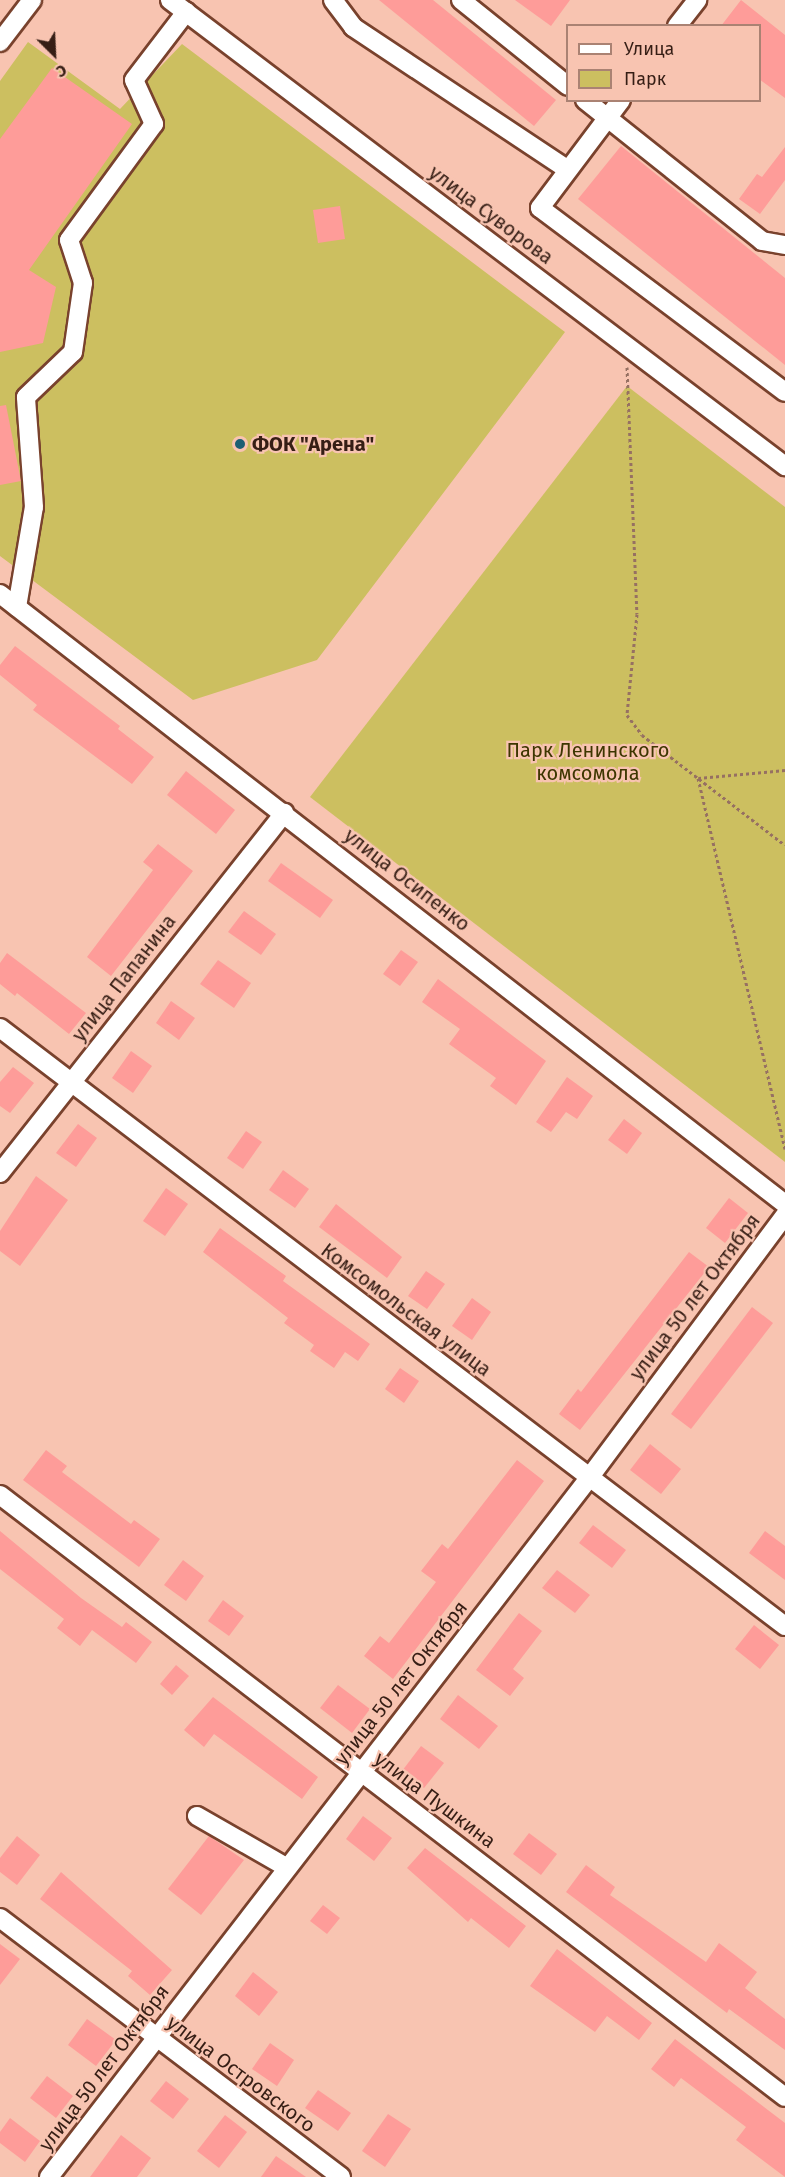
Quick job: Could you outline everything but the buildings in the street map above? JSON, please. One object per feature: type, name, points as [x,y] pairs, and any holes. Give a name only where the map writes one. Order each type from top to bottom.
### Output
[{"type":"street","points":[[0,42],[32,0]]},
{"type":"street","name":"улица Суворова","points":[[171,0],[785,466]]},
{"type":"street","points":[[333,0],[353,27],[568,170]]},
{"type":"street","points":[[461,0],[566,85]]},
{"type":"street","points":[[679,24],[697,0]]},
{"type":"street","points":[[17,607],[34,507],[26,397],[73,352],[83,283],[69,240],[154,124],[134,80],[186,12]]},
{"type":"street","points":[[588,102],[762,241],[785,245]]},
{"type":"street","points":[[620,102],[540,208],[785,392]]},
{"type":"street","name":"улица Осипенко","points":[[0,594],[785,1204]]},
{"type":"street","name":"улица Папанина","points":[[0,1173],[284,813]]},
{"type":"street","name":"Комсомольская улица","points":[[0,1028],[785,1626]]},
{"type":"street","name":"улица 50 лет Октября","points":[[49,2177],[286,1867],[589,1478],[785,1215]]},
{"type":"street","name":"улица Пушкина","points":[[0,1495],[785,2097]]},
{"type":"street","points":[[197,1816],[286,1867]]},
{"type":"street","name":"улица Островского","points":[[0,1918],[342,2177]]},
{"type":"path","points":[[627,346],[637,614],[627,715],[642,735],[785,844]]},
{"type":"path","points":[[698,778],[785,770]]},
{"type":"path","points":[[698,778],[785,1149]]},
{"type":"green space","name":"ФОК \"Арена\"","points":[[28,42],[120,109],[182,44],[565,332],[317,660],[193,700],[0,556],[0,81]]},
{"type":"green space","name":"Парк Ленинского комсомола","points":[[627,386],[785,507],[785,1162],[310,797]]},
{"type":"place","name":"ФОК \"Арена\"","points":[[240,444]]}]
